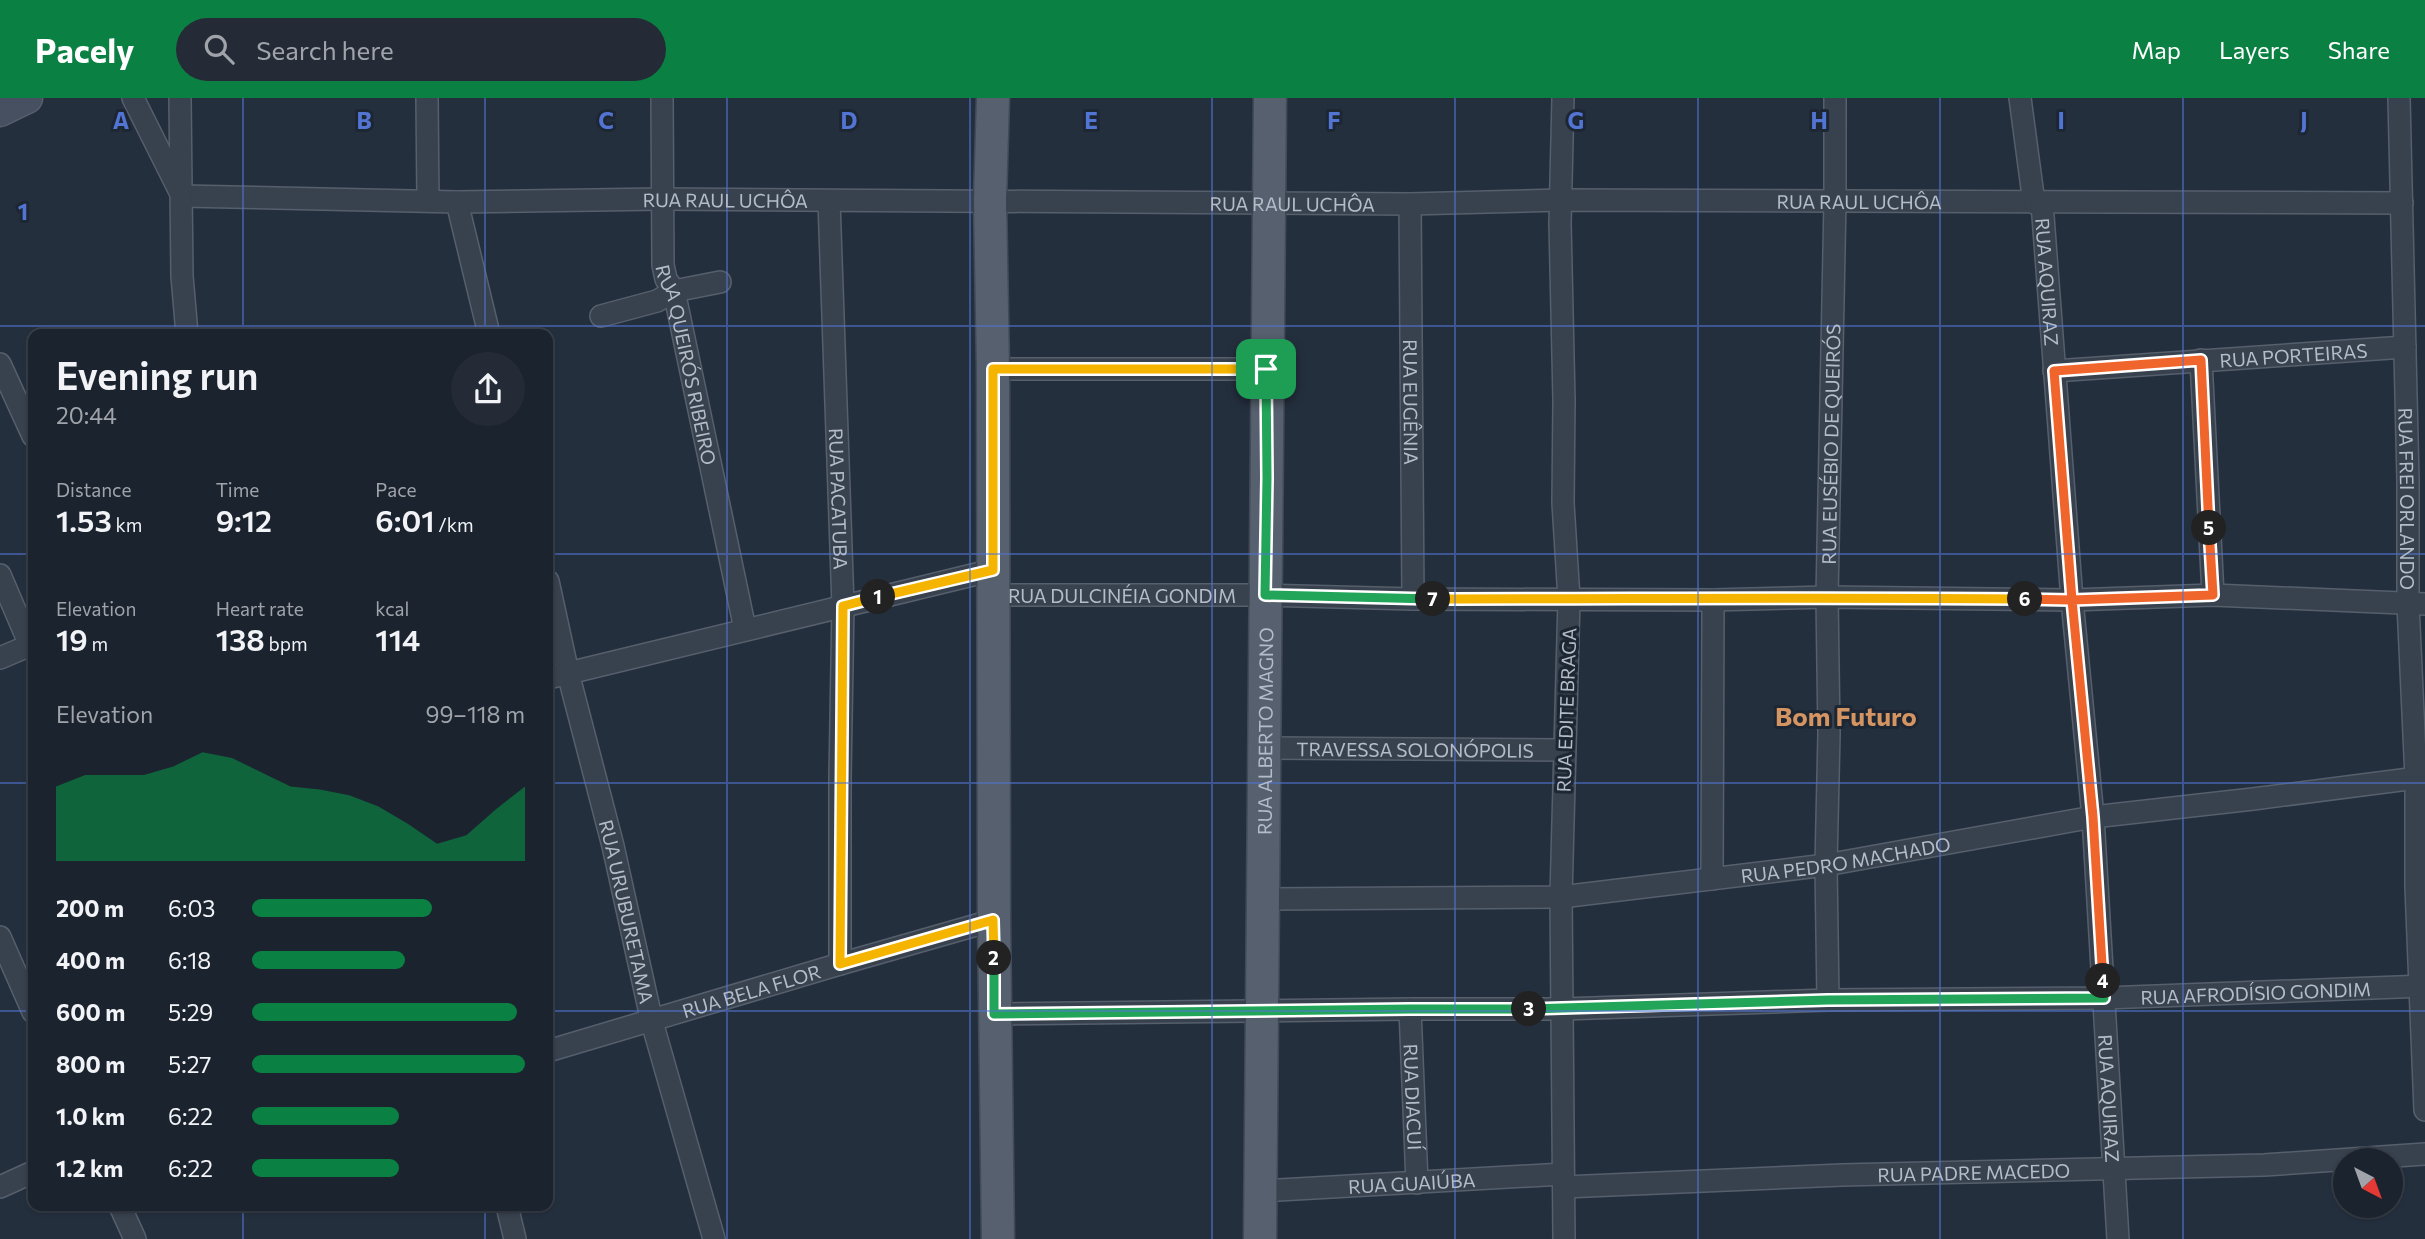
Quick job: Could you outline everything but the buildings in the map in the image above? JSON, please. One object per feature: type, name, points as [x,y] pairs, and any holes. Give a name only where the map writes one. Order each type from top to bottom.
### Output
[{"type":"main road","points":[[993,98],[990,200],[993,369],[993,920],[998,1239]]},
{"type":"main road","name":"RUA ALBERTO MAGNO","points":[[1259,1239],[1270,98]]},
{"type":"street","points":[[0,111],[27,98]]},
{"type":"street","points":[[133,98],[181,196]]},
{"type":"street","points":[[180,98],[182,276],[187,329]]},
{"type":"street","points":[[427,98],[428,200]]},
{"type":"street","name":"RUA QUEIRÓS RIBEIRO","points":[[662,98],[663,265],[666,279],[674,291],[745,629]]},
{"type":"street","name":"RUA EDITE BRAGA","points":[[1563,98],[1563,503],[1569,599],[1561,897],[1564,1239]]},
{"type":"street","name":"RUA EUSÉBIO DE QUEIRÓS","points":[[1828,1000],[1827,597],[1835,98]]},
{"type":"street","name":"RUA AQUIRAZ","points":[[2020,98],[2038,203],[2093,817],[2118,1239]]},
{"type":"street","name":"RUA FREI ORLANDO","points":[[2399,98],[2421,777],[2416,887],[2423,986],[2425,1110]]},
{"type":"street","name":"RUA RAUL UCHÔA","points":[[181,196],[457,202],[661,199],[1410,204],[1561,200],[2402,203]]},
{"type":"street","name":"RUA PACATUBA","points":[[829,201],[843,606],[840,964]]},
{"type":"street","points":[[457,202],[488,329]]},
{"type":"street","name":"RUA EUGÊNIA","points":[[1410,204],[1413,599]]},
{"type":"street","points":[[601,316],[657,301],[674,291],[720,282]]},
{"type":"street","name":"RUA PORTEIRAS","points":[[2054,371],[2405,346]]},
{"type":"street","points":[[2201,360],[2213,595]]},
{"type":"street","points":[[0,364],[28,425]]},
{"type":"street","points":[[993,369],[1266,369]]},
{"type":"street","points":[[0,575],[28,635]]},
{"type":"street","name":"RUA DULCINÉIA GONDIM","points":[[558,676],[843,606],[993,583],[1413,599],[1713,600],[1827,597],[2072,600],[2213,595],[2416,604]]},
{"type":"street","points":[[1712,879],[1713,600]]},
{"type":"street","name":"RUA URUBURETAMA","points":[[553,628],[558,676],[613,846],[652,1022],[714,1239]]},
{"type":"street","points":[[0,658],[28,646]]},
{"type":"street","name":"TRAVESSA SOLONÓPOLIS","points":[[1265,748],[1564,750]]},
{"type":"street","name":"RUA PEDRO MACHADO","points":[[1262,899],[1561,897],[1826,865],[2093,817],[2421,777]]},
{"type":"street","name":"RUA BELA FLOR","points":[[553,1051],[993,920]]},
{"type":"street","points":[[0,936],[28,1000]]},
{"type":"street","name":"RUA AFRODÍSIO GONDIM","points":[[994,1014],[1563,1009],[1828,1000],[2104,998],[2423,986]]},
{"type":"street","name":"RUA DIACUÍ","points":[[1410,1009],[1418,1183]]},
{"type":"street","name":"RUA PADRE MACEDO","points":[[1563,1180],[2264,1166],[2425,1154]]},
{"type":"street","points":[[0,1186],[28,1174]]},
{"type":"street","name":"RUA GUAIÚBA","points":[[1260,1191],[1418,1183],[1563,1180]]},
{"type":"street","points":[[122,1211],[135,1239]]},
{"type":"street","points":[[508,1211],[515,1239]]},
{"type":"district","name":"Bom Futuro","points":[[1846,715]]},
{"type":"route","points":[[1266,369],[993,369],[993,570],[843,606],[840,964],[993,920],[994,1014],[1563,1009],[1828,1000],[2104,998],[2093,817],[2072,600],[2213,595],[2201,360],[2054,371],[2072,600],[1827,597],[1713,600],[1413,599],[1265,595],[1266,369]]}]
